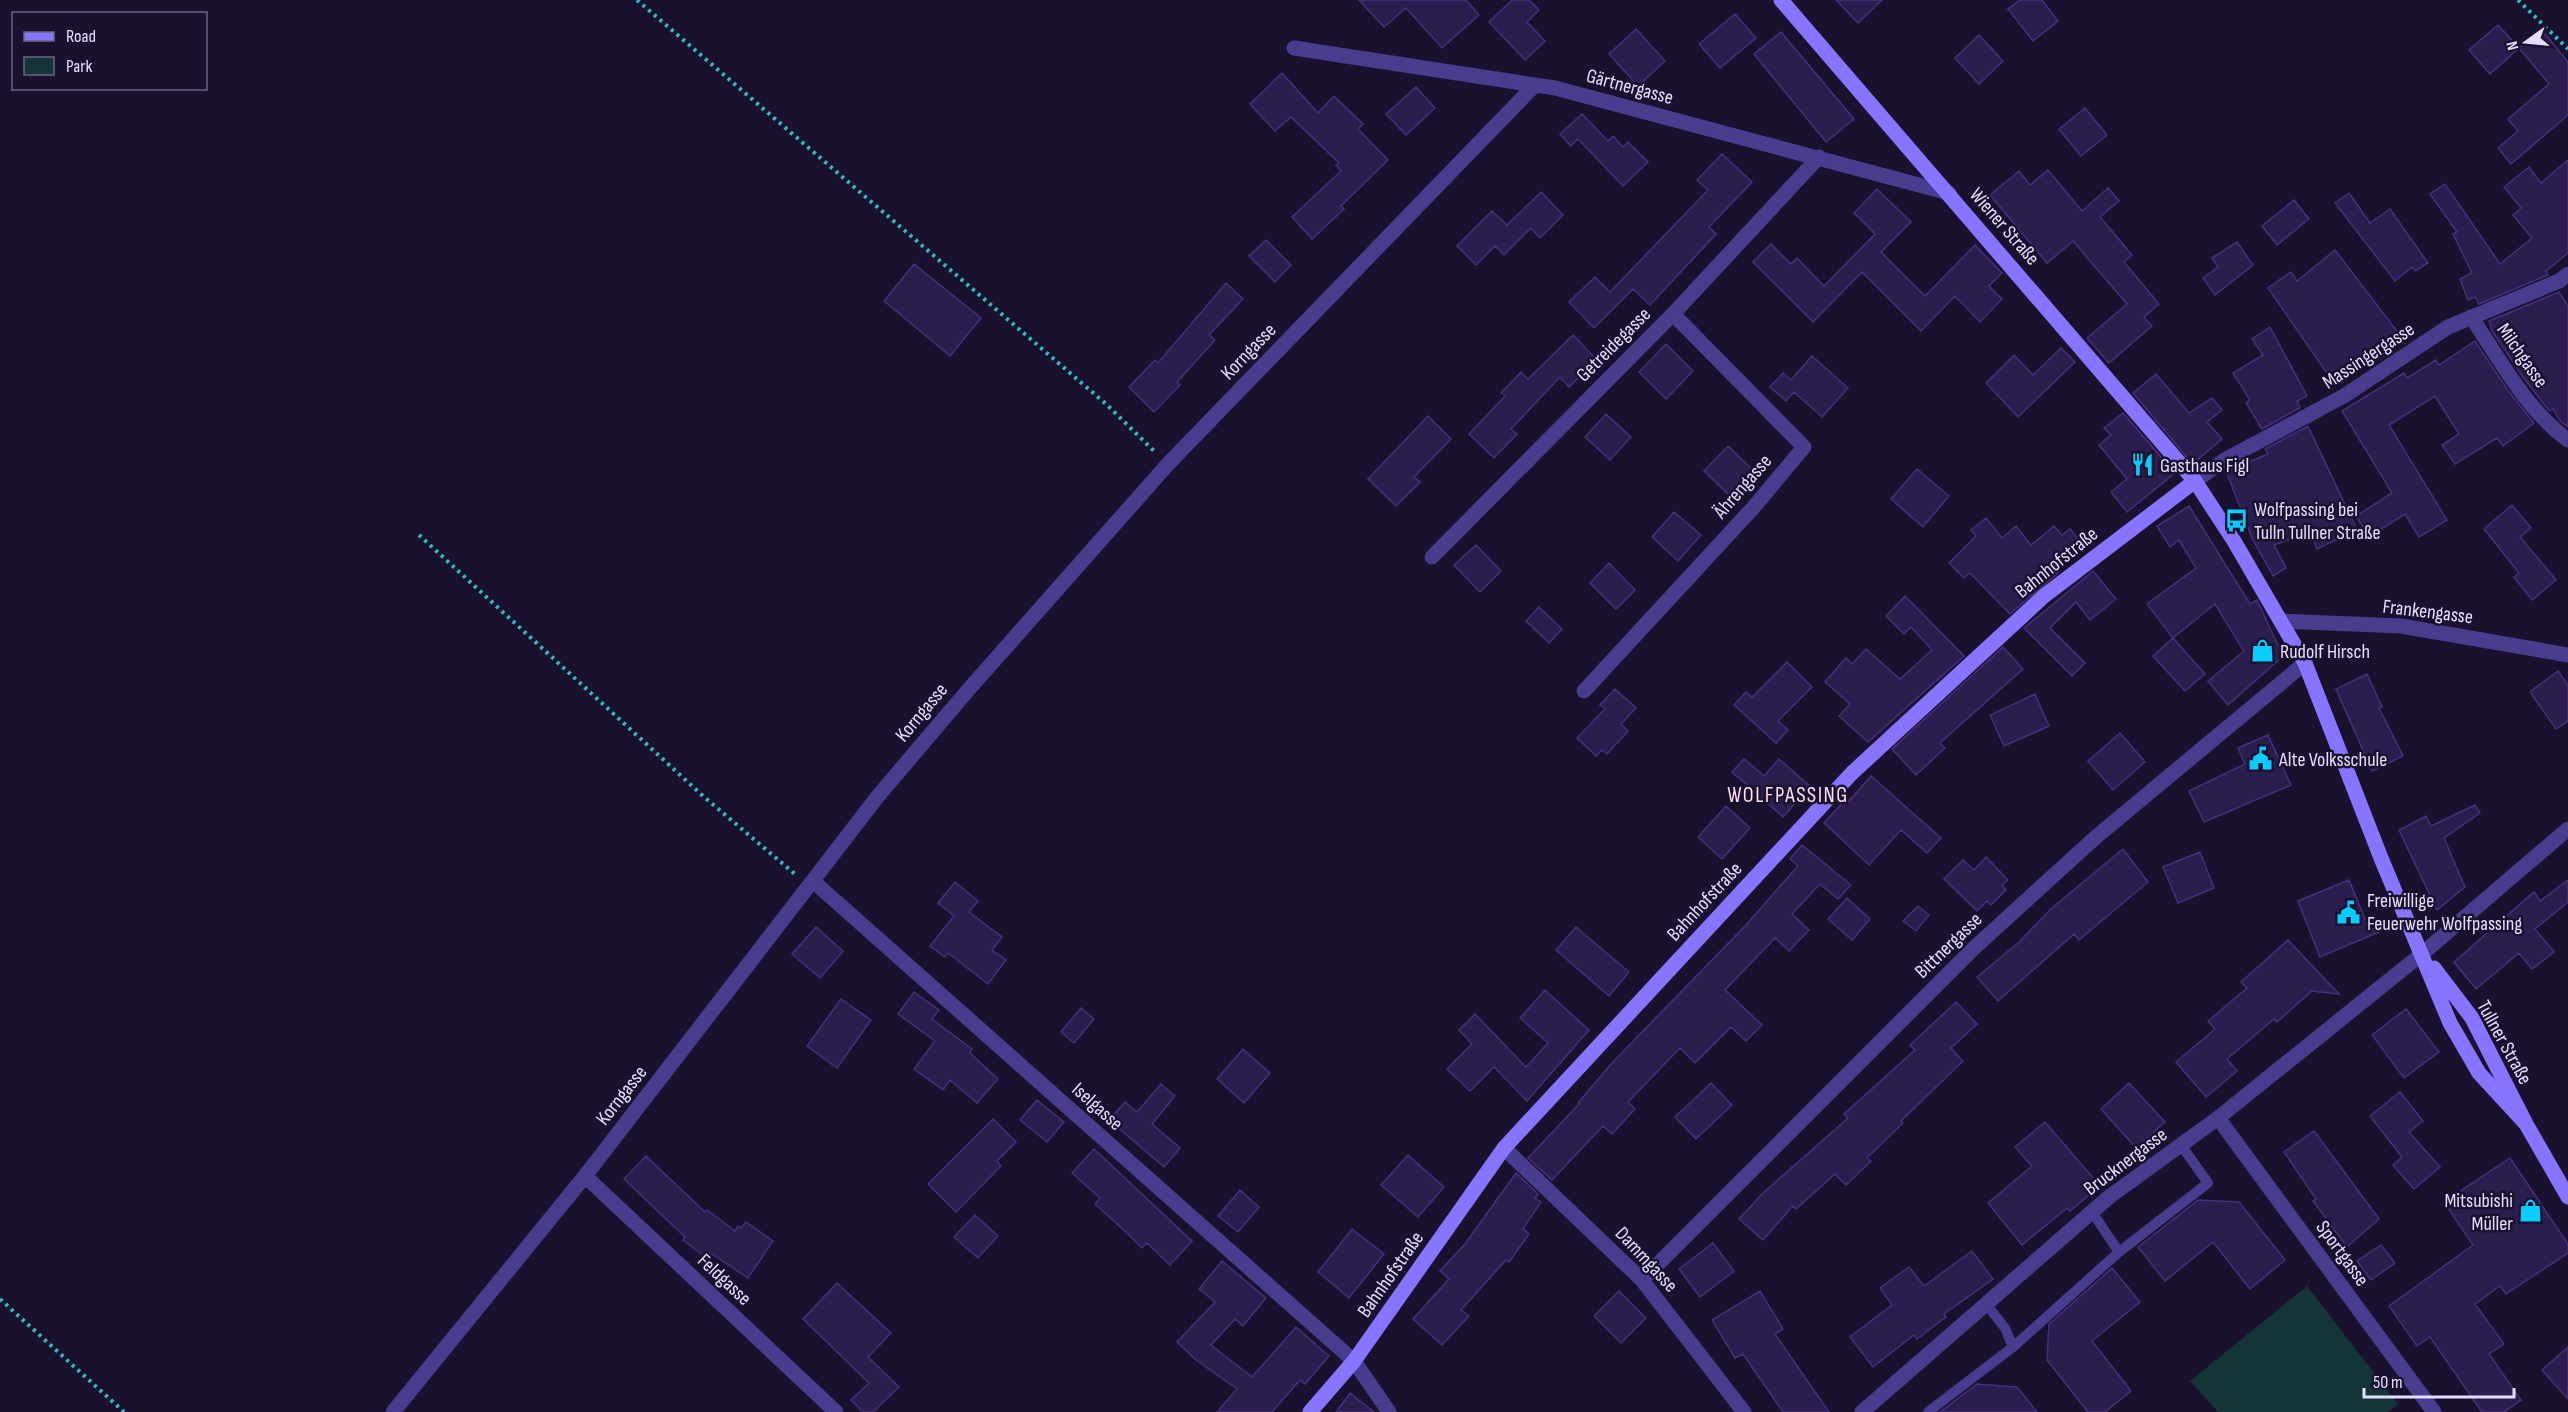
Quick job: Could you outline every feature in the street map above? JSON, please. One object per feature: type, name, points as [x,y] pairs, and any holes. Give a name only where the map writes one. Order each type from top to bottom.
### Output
[{"type":"main road","name":"Wiener Straße","points":[[1781,0],[2195,481]]},
{"type":"main road","name":"Tullner Straße","points":[[2195,481],[2282,621],[2305,663],[2381,858],[2423,953],[2450,1023],[2466,1051],[2493,1089],[2526,1124]]},
{"type":"main road","name":"Bahnhofstraße","points":[[1310,1412],[1354,1361],[1504,1148],[1852,773],[2044,596],[2195,481]]},
{"type":"main road","name":"Tullner Straße","points":[[2423,953],[2472,1018],[2526,1124],[2568,1197]]},
{"type":"street","name":"Gärtnergasse","points":[[1294,48],[1555,88],[1949,193]]},
{"type":"street","name":"Korngasse","points":[[393,1412],[585,1176],[885,787],[1168,464],[1534,86]]},
{"type":"street","name":"Getreidegasse","points":[[1432,556],[1673,314],[1819,157]]},
{"type":"street","name":"Massingergasse","points":[[2195,481],[2226,459],[2318,411],[2448,327],[2559,281],[2568,274]]},
{"type":"street","name":"Ährengasse","points":[[1584,691],[1753,508],[1804,447],[1673,314]]},
{"type":"street","name":"Milchgasse","points":[[2471,317],[2528,400],[2555,431],[2568,440]]},
{"type":"street","name":"Frankengasse","points":[[2282,621],[2402,626],[2568,655]]},
{"type":"street","name":"Bittnergasse","points":[[1642,1280],[1974,948],[2096,837],[2305,663]]},
{"type":"street","name":"Brucknergasse","points":[[1872,1409],[1986,1304],[2092,1212],[2218,1118],[2423,953],[2568,830]]},
{"type":"street","name":"Iselgasse","points":[[812,884],[1354,1361],[1389,1412]]},
{"type":"street","name":"Sportgasse","points":[[2218,1118],[2434,1412]]},
{"type":"street","name":"Dammgasse","points":[[1504,1148],[1642,1280],[1744,1412]]},
{"type":"street","name":"Feldgasse","points":[[585,1176],[836,1412]]},
{"type":"lane","points":[[1928,1412],[2013,1347],[2119,1252],[2208,1183],[2181,1145]]},
{"type":"lane","points":[[2092,1212],[2119,1252]]},
{"type":"lane","points":[[1986,1304],[2005,1328],[2013,1347]]},
{"type":"path","points":[[638,0],[1106,404],[1168,464]]},
{"type":"path","points":[[2518,0],[2568,49]]},
{"type":"path","points":[[419,535],[703,796],[812,884]]},
{"type":"path","points":[[0,1299],[124,1412]]},
{"type":"green space","points":[[2307,1286],[2398,1404],[2389,1412],[2218,1412],[2190,1381]]},
{"type":"building","points":[[1359,0],[1466,0],[1479,15],[1442,48],[1406,8],[1384,27]]},
{"type":"building","points":[[1512,0],[1529,0],[1539,10],[1527,22],[1545,41],[1525,60],[1489,22]]},
{"type":"building","points":[[1836,0],[1882,0],[1858,23]]},
{"type":"building","points":[[2020,0],[2042,0],[2058,21],[2033,41],[2008,9]]},
{"type":"building","points":[[1735,14],[1756,38],[1720,68],[1699,44]]},
{"type":"building","points":[[2498,25],[2519,48],[2490,74],[2469,50]]},
{"type":"building","points":[[1636,29],[1665,61],[1638,86],[1609,54]]},
{"type":"building","points":[[2542,30],[2568,62],[2568,115],[2511,164],[2498,148],[2518,131],[2508,119],[2549,84],[2519,48]]},
{"type":"building","points":[[1781,32],[1854,119],[1826,142],[1754,54]]},
{"type":"building","points":[[1979,35],[2003,61],[1979,84],[1955,58]]},
{"type":"building","points":[[1282,73],[1318,113],[1334,96],[1363,124],[1358,129],[1388,160],[1341,206],[1344,209],[1312,239],[1292,217],[1341,171],[1336,165],[1339,163],[1291,117],[1275,131],[1250,104]]},
{"type":"building","points":[[1416,87],[1435,108],[1406,135],[1386,114]]},
{"type":"building","points":[[2085,108],[2107,135],[2081,156],[2059,129]]},
{"type":"building","points":[[1582,114],[1608,141],[1613,136],[1623,147],[1628,142],[1648,162],[1623,186],[1578,139],[1571,146],[1560,134]]},
{"type":"building","points":[[1722,154],[1752,182],[1709,227],[1716,234],[1650,305],[1633,289],[1594,328],[1569,302],[1595,277],[1610,292],[1708,190],[1697,180]]},
{"type":"building","points":[[2568,160],[2568,253],[2546,271],[2548,275],[2479,304],[2475,297],[2468,300],[2460,279],[2472,273],[2453,234],[2457,232],[2430,194],[2445,184],[2500,264],[2532,238],[2513,215],[2521,208],[2504,187],[2529,167],[2541,183]]},
{"type":"building","points":[[2048,170],[2082,211],[2108,188],[2119,201],[2100,217],[2132,255],[2124,262],[2159,304],[2144,317],[2152,326],[2109,363],[2087,338],[2127,304],[2073,241],[2047,263],[1990,195],[2019,171],[2030,185]]},
{"type":"building","points":[[1877,189],[1911,222],[1881,252],[1925,296],[1975,245],[2002,273],[1989,286],[2002,299],[1980,322],[1955,296],[1921,331],[1862,272],[1813,322],[1753,262],[1771,244],[1791,264],[1797,258],[1824,286],[1875,234],[1854,213]]},
{"type":"building","points":[[1541,192],[1563,215],[1540,238],[1531,228],[1504,255],[1495,246],[1476,265],[1457,246],[1492,211],[1507,225]]},
{"type":"building","points":[[2349,193],[2370,223],[2390,209],[2428,263],[2415,271],[2412,267],[2395,281],[2335,203]]},
{"type":"building","points":[[2294,200],[2309,219],[2277,245],[2262,226]]},
{"type":"building","points":[[1266,240],[1291,265],[1275,282],[1249,256]]},
{"type":"building","points":[[2237,242],[2253,265],[2215,295],[2203,278],[2218,267],[2212,258]]},
{"type":"building","points":[[2335,250],[2403,339],[2389,350],[2391,352],[2333,382],[2268,288],[2291,272],[2297,281]]},
{"type":"building","points":[[914,264],[981,318],[950,356],[884,301]]},
{"type":"building","points":[[1226,283],[1243,299],[1209,335],[1215,340],[1177,382],[1180,385],[1154,412],[1129,387],[1155,360],[1158,363]]},
{"type":"building","points":[[2559,292],[2568,306],[2568,427],[2560,421],[2553,409],[2550,411],[2546,407],[2523,377],[2492,331],[2489,321]]},
{"type":"building","points":[[2270,327],[2307,396],[2297,401],[2300,408],[2262,429],[2246,403],[2250,400],[2233,373],[2263,355],[2252,339]]},
{"type":"building","points":[[1573,335],[1597,360],[1569,387],[1560,377],[1511,429],[1517,434],[1494,458],[1469,434],[1505,396],[1501,393],[1521,372],[1528,379]]},
{"type":"building","points":[[2475,341],[2507,389],[2534,423],[2503,446],[2497,438],[2455,464],[2442,445],[2459,434],[2435,396],[2389,425],[2447,520],[2419,537],[2405,514],[2369,537],[2356,516],[2392,493],[2342,411],[2404,373],[2407,378],[2436,360],[2439,365]]},
{"type":"building","points":[[1666,344],[1693,371],[1666,399],[1639,372]]},
{"type":"building","points":[[2061,348],[2075,362],[2018,417],[1986,383],[2014,355],[2033,375]]},
{"type":"building","points":[[1812,356],[1848,388],[1822,417],[1794,392],[1786,401],[1770,387],[1783,373],[1791,380]]},
{"type":"building","points":[[2156,374],[2189,413],[2212,398],[2222,410],[2207,422],[2222,439],[2195,462],[2190,461],[2133,393]]},
{"type":"building","points":[[2123,413],[2175,473],[2127,512],[2111,492],[2127,479],[2099,445],[2111,435],[2104,428]]},
{"type":"building","points":[[1606,414],[1631,437],[1610,460],[1585,437]]},
{"type":"building","points":[[1428,416],[1451,439],[1414,477],[1420,482],[1396,506],[1368,479]]},
{"type":"building","points":[[2308,426],[2357,530],[2317,549],[2310,532],[2274,545],[2286,568],[2273,576],[2252,538],[2226,471],[2268,454],[2265,449]]},
{"type":"building","points":[[1728,446],[1759,476],[1735,501],[1704,471]]},
{"type":"building","points":[[1917,469],[1949,496],[1923,527],[1891,499]]},
{"type":"building","points":[[2512,505],[2531,528],[2520,537],[2556,580],[2532,600],[2514,577],[2519,573],[2484,529]]},
{"type":"building","points":[[2189,506],[2250,604],[2257,600],[2283,656],[2228,705],[2208,681],[2244,651],[2215,604],[2173,638],[2147,604],[2196,568],[2179,540],[2170,547],[2157,526]]},
{"type":"building","points":[[1674,512],[1701,535],[1678,561],[1652,537]]},
{"type":"building","points":[[1986,518],[2002,538],[2016,526],[2031,545],[2054,526],[2062,535],[2070,529],[2083,545],[2056,569],[2058,573],[2010,614],[1970,573],[1964,578],[1949,563],[1976,536],[1971,530]]},
{"type":"building","points":[[1476,545],[1501,571],[1480,592],[1454,565]]},
{"type":"building","points":[[1609,563],[1635,590],[1616,609],[1590,583]]},
{"type":"building","points":[[2093,571],[2116,599],[2090,620],[2076,602],[2050,628],[2085,663],[2072,676],[2024,628]]},
{"type":"building","points":[[1905,596],[1964,656],[1868,742],[1839,716],[1850,704],[1825,682],[1846,658],[1852,664],[1866,649],[1900,679],[1932,650],[1911,627],[1904,634],[1886,616]]},
{"type":"building","points":[[1539,607],[1562,629],[1549,643],[1526,621]]},
{"type":"building","points":[[2173,638],[2205,674],[2185,691],[2153,656]]},
{"type":"building","points":[[2003,647],[2023,669],[1940,743],[1945,748],[1916,775],[1892,749]]},
{"type":"building","points":[[1787,662],[1812,687],[1778,721],[1788,730],[1776,743],[1734,705],[1746,692],[1752,697]]},
{"type":"building","points":[[2558,671],[2568,685],[2568,721],[2556,729],[2530,692]]},
{"type":"building","points":[[2367,674],[2382,707],[2379,708],[2403,756],[2372,771],[2336,689]]},
{"type":"building","points":[[1615,689],[1636,708],[1621,724],[1628,731],[1607,754],[1602,750],[1596,756],[1577,738],[1605,709],[1600,705]]},
{"type":"building","points":[[2035,694],[2049,726],[2004,746],[1990,715]]},
{"type":"building","points":[[2120,733],[2145,762],[2113,790],[2088,761]]},
{"type":"building","points":[[2268,735],[2291,785],[2204,822],[2189,791],[2245,764],[2238,748]]},
{"type":"building","points":[[1744,759],[1764,776],[1779,759],[1810,786],[1783,817],[1732,772]]},
{"type":"building","points":[[1871,776],[1941,838],[1927,853],[1901,830],[1869,865],[1824,823],[1845,800],[1848,802]]},
{"type":"building","points":[[2475,805],[2480,813],[2444,838],[2465,887],[2437,910],[2399,830],[2426,816],[2431,826]]},
{"type":"building","points":[[1726,806],[1750,828],[1722,859],[1698,837]]},
{"type":"building","points":[[1802,845],[1851,885],[1838,899],[1820,884],[1792,914],[1809,930],[1789,951],[1775,938],[1725,990],[1762,1025],[1746,1041],[1731,1027],[1695,1063],[1680,1048],[1628,1102],[1635,1109],[1612,1134],[1603,1126],[1552,1180],[1528,1158],[1579,1104],[1611,1064],[1746,925],[1798,866],[1790,859]]},
{"type":"building","points":[[2123,849],[2148,882],[2079,940],[2074,934],[1998,1001],[1977,977],[2018,943],[2052,908]]},
{"type":"building","points":[[2200,852],[2214,888],[2178,903],[2163,867]]},
{"type":"building","points":[[1986,857],[2008,880],[2002,885],[2006,890],[1991,905],[1987,901],[1977,911],[1944,879],[1963,860],[1974,870]]},
{"type":"building","name":"Freiwillige Feuerwehr Wolfpassing","points":[[2349,880],[2365,919],[2374,915],[2381,931],[2320,957],[2298,901]]},
{"type":"building","points":[[2568,880],[2568,902],[2535,929],[2554,952],[2532,969],[2519,953],[2476,989],[2454,962],[2534,892],[2540,901]]},
{"type":"building","points":[[955,882],[978,901],[969,912],[1002,937],[992,950],[1006,960],[988,984],[948,953],[945,957],[930,946],[954,916],[938,903]]},
{"type":"building","points":[[1847,898],[1870,919],[1852,940],[1828,919]]},
{"type":"building","points":[[1918,906],[1929,915],[1916,931],[1903,921]]},
{"type":"building","points":[[816,927],[843,951],[820,978],[792,954]]},
{"type":"building","points":[[1576,927],[1629,972],[1609,996],[1556,950]]},
{"type":"building","points":[[2288,940],[2339,994],[2312,991],[2277,1022],[2274,1019],[2227,1059],[2237,1071],[2206,1097],[2176,1062],[2215,1029],[2208,1021],[2247,988],[2241,982]]},
{"type":"building","points":[[1545,990],[1589,1030],[1527,1101],[1494,1067],[1470,1091],[1447,1069],[1472,1044],[1459,1030],[1475,1014],[1526,1067],[1548,1043],[1520,1018]]},
{"type":"building","points":[[914,992],[939,1010],[932,1019],[972,1049],[970,1053],[998,1079],[977,1103],[950,1080],[943,1090],[914,1069],[935,1041],[898,1014]]},
{"type":"building","points":[[841,999],[871,1020],[837,1068],[807,1046]]},
{"type":"building","points":[[1956,1002],[1977,1024],[1951,1048],[1963,1061],[1901,1121],[1903,1123],[1867,1158],[1871,1161],[1846,1185],[1835,1174],[1796,1209],[1793,1206],[1763,1240],[1739,1219],[1762,1194],[1848,1118],[1844,1114],[1915,1050],[1910,1045]]},
{"type":"building","points":[[1081,1008],[1094,1019],[1074,1043],[1061,1032]]},
{"type":"building","points":[[2406,1009],[2439,1052],[2404,1078],[2372,1035]]},
{"type":"building","points":[[1243,1049],[1270,1073],[1244,1103],[1217,1079]]},
{"type":"building","points":[[1711,1083],[1732,1105],[1696,1139],[1675,1117]]},
{"type":"building","points":[[2129,1083],[2165,1122],[2136,1148],[2101,1109]]},
{"type":"building","points":[[1161,1084],[1175,1096],[1152,1124],[1180,1148],[1164,1167],[1109,1120],[1125,1102],[1137,1112]]},
{"type":"building","points":[[2400,1092],[2423,1121],[2409,1132],[2440,1167],[2414,1189],[2393,1165],[2402,1157],[2370,1116]]},
{"type":"building","points":[[1037,1100],[1064,1122],[1047,1142],[1020,1120]]},
{"type":"building","points":[[993,1119],[1016,1142],[997,1161],[1001,1166],[956,1212],[928,1184]]},
{"type":"building","points":[[2045,1122],[2100,1186],[2070,1211],[2067,1208],[2022,1245],[1988,1203],[2032,1166],[2015,1147]]},
{"type":"building","points":[[2314,1131],[2379,1219],[2347,1247],[2313,1201],[2316,1199],[2284,1152]]},
{"type":"building","points":[[1094,1149],[1192,1241],[1170,1265],[1147,1243],[1142,1248],[1095,1204],[1100,1198],[1072,1173]]},
{"type":"building","points":[[1408,1155],[1444,1187],[1418,1217],[1381,1185]]},
{"type":"building","points":[[646,1156],[705,1212],[707,1210],[735,1231],[738,1226],[741,1228],[746,1222],[773,1241],[748,1278],[709,1252],[705,1257],[683,1240],[685,1237],[624,1179]]},
{"type":"building","points":[[2510,1158],[2568,1244],[2568,1253],[2506,1294],[2500,1286],[2475,1304],[2504,1344],[2489,1354],[2521,1400],[2504,1412],[2482,1412],[2430,1337],[2417,1346],[2389,1306],[2473,1245],[2444,1202]]},
{"type":"building","points":[[1516,1173],[1538,1194],[1535,1198],[1541,1202],[1523,1229],[1529,1234],[1509,1262],[1506,1260],[1461,1310],[1469,1316],[1442,1345],[1413,1319],[1449,1279],[1440,1271],[1465,1244]]},
{"type":"building","points":[[1240,1190],[1259,1207],[1238,1232],[1218,1216]]},
{"type":"building","points":[[2198,1200],[2239,1202],[2285,1260],[2250,1289],[2213,1242],[2165,1281],[2138,1247]]},
{"type":"building","points":[[975,1215],[998,1236],[978,1258],[954,1237]]},
{"type":"building","points":[[1352,1229],[1384,1254],[1349,1298],[1318,1272]]},
{"type":"building","points":[[1713,1243],[1734,1271],[1700,1297],[1679,1269]]},
{"type":"building","points":[[2381,1245],[2395,1263],[2371,1280],[2357,1261]]},
{"type":"building","points":[[1972,1251],[1993,1279],[1944,1314],[1946,1317],[1917,1339],[1914,1335],[1873,1367],[1850,1337],[1892,1305],[1880,1288],[1909,1267],[1924,1286]]},
{"type":"building","points":[[1222,1261],[1266,1298],[1243,1326],[1235,1319],[1211,1345],[1252,1377],[1296,1327],[1329,1356],[1305,1384],[1300,1380],[1272,1412],[1217,1412],[1237,1389],[1196,1360],[1177,1342],[1215,1302],[1199,1289]]},
{"type":"building","points":[[2112,1268],[2140,1302],[2092,1341],[2131,1391],[2105,1412],[2088,1412],[2047,1360],[2049,1324]]},
{"type":"building","points":[[837,1283],[891,1333],[868,1357],[899,1387],[873,1412],[863,1412],[851,1400],[869,1383],[803,1319]]},
{"type":"building","points":[[1619,1291],[1646,1318],[1621,1343],[1594,1316]]},
{"type":"building","points":[[1760,1291],[1783,1329],[1775,1334],[1829,1412],[1783,1412],[1743,1354],[1735,1358],[1712,1320]]},
{"type":"building","points":[[2568,1347],[2568,1399],[2542,1370]]},
{"type":"building","points":[[1977,1384],[2017,1387],[2037,1412],[1940,1412]]},
{"type":"building","points":[[1350,1393],[1374,1412],[1336,1412]]},
{"type":"place","name":"Gasthaus Figl","points":[[2142,465]]},
{"type":"place","name":"Wolfpassing bei Tulln Tullner Straße","points":[[2236,521]]},
{"type":"place","name":"Rudolf Hirsch","points":[[2262,651]]},
{"type":"place","name":"Alte Volksschule","points":[[2261,759]]},
{"type":"place","name":"Freiwillige Feuerwehr Wolfpassing","points":[[2349,912]]},
{"type":"place","name":"Mitsubishi Müller","points":[[2531,1211]]},
{"type":"district","name":"WOLFPASSING","points":[[1788,794]]}]
